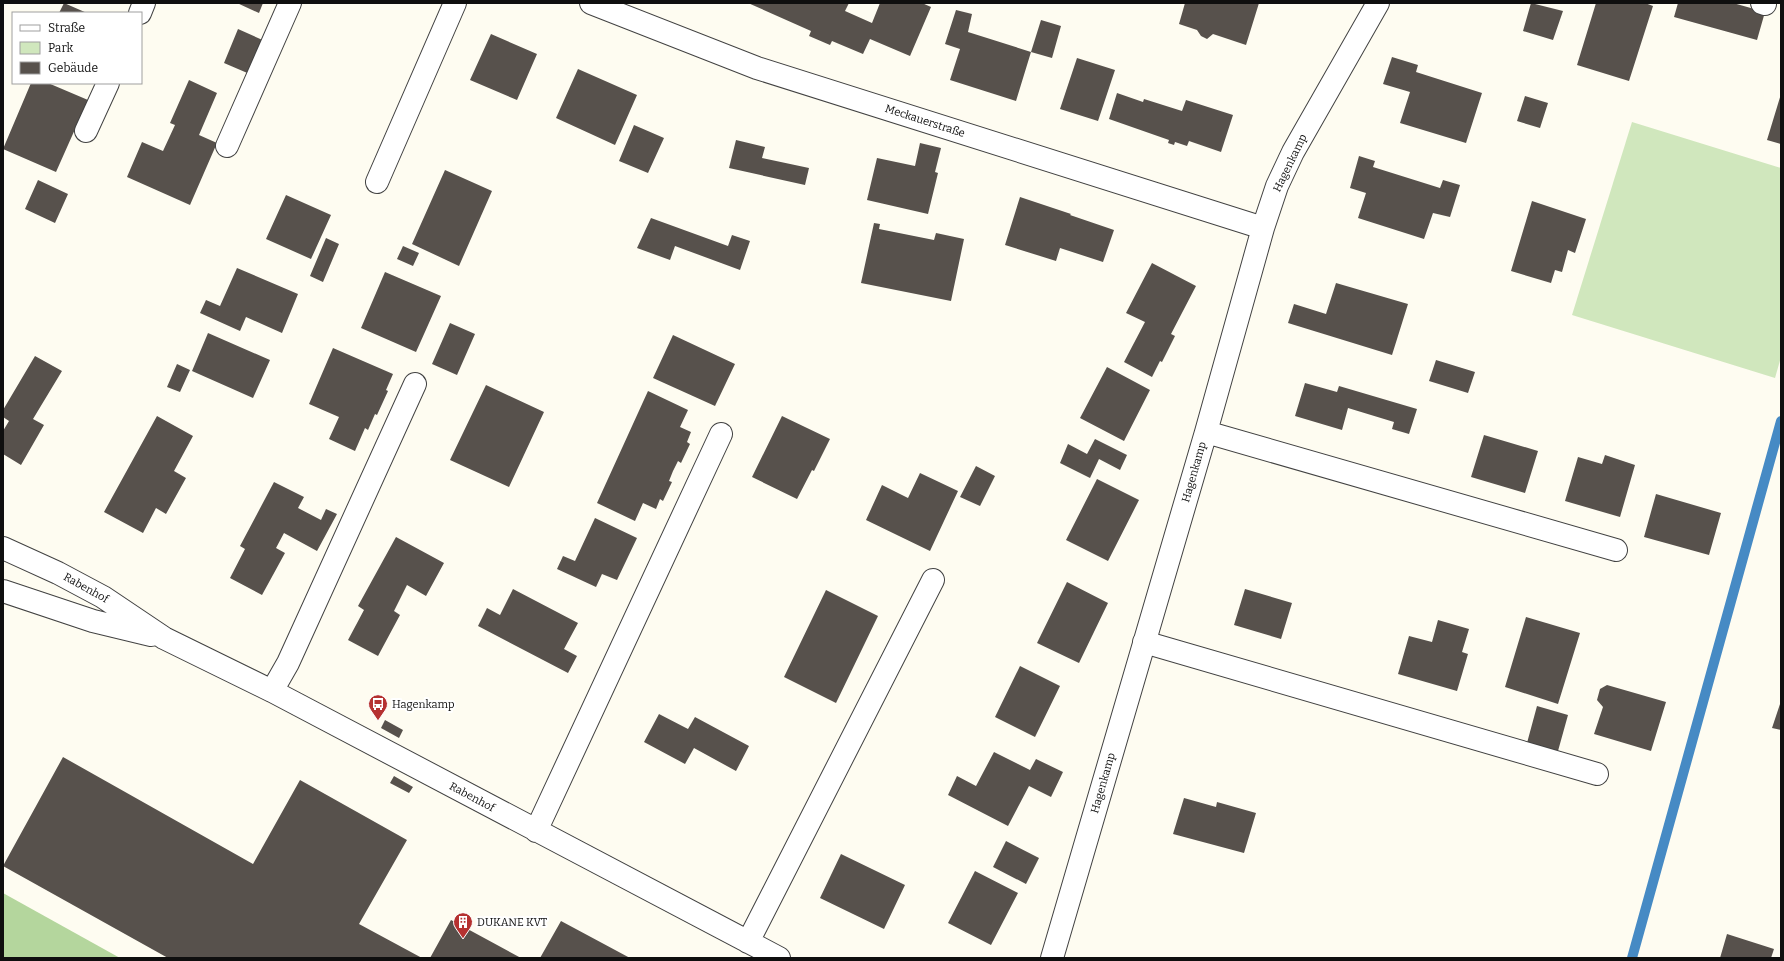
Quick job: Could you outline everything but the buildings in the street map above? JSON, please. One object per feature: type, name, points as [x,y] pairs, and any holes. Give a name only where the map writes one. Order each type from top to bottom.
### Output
[{"type":"street","points":[[227,146],[290,3]]},
{"type":"street","points":[[377,182],[455,3]]},
{"type":"street","name":"Meckauerstraße","points":[[591,3],[757,68],[1263,228]]},
{"type":"street","name":"Hagenkamp","points":[[1052,958],[1206,432],[1263,228],[1277,186],[1293,152],[1378,3]]},
{"type":"street","points":[[86,131],[108,84]]},
{"type":"street","points":[[272,691],[288,663],[414,384]]},
{"type":"street","points":[[1206,432],[1616,550]]},
{"type":"street","points":[[536,831],[720,434]]},
{"type":"street","name":"Rabenhof","points":[[3,548],[58,573],[103,597],[164,638],[272,691],[779,958]]},
{"type":"street","points":[[748,942],[933,580]]},
{"type":"street","name":"Rabenhof","points":[[3,591],[93,621],[164,638]]},
{"type":"street","points":[[1144,642],[1597,774]]},
{"type":"green space","points":[[1632,122],[1781,168],[1781,357],[1775,378],[1572,315]]},
{"type":"green space","points":[[3,893],[120,958],[3,958]]},
{"type":"waterway","points":[[1632,958],[1781,421]]},
{"type":"place","name":"Hagenkamp","points":[[378,721]]},
{"type":"place","name":"DUKANE KVT","points":[[463,939]]}]
